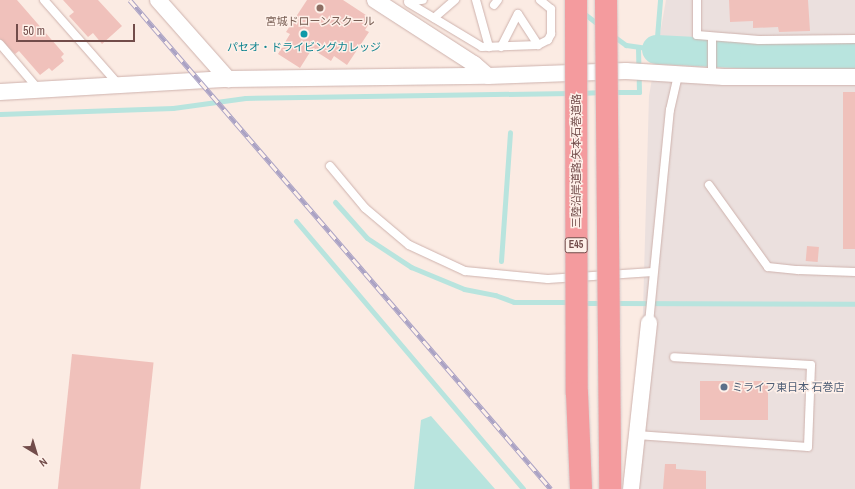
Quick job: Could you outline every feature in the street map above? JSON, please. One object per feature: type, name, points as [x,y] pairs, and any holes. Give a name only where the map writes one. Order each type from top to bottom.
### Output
[{"type":"highway","name":"三陸沿岸道路;矢本石巻道路","points":[[576,0],[576,385],[581,489]]},
{"type":"highway","points":[[606,0],[610,489]]},
{"type":"street","points":[[158,0],[228,79]]},
{"type":"street","points":[[375,0],[474,64],[488,76]]},
{"type":"street","points":[[0,92],[228,79],[488,76],[628,71],[712,75],[855,77]]},
{"type":"street","points":[[631,489],[649,323]]},
{"type":"lane","points":[[44,0],[120,86]]},
{"type":"lane","points":[[406,1],[423,0]]},
{"type":"lane","points":[[434,18],[455,0]]},
{"type":"lane","points":[[476,0],[489,47]]},
{"type":"lane","points":[[406,1],[482,47],[501,47],[538,45],[548,40],[551,34],[551,9],[540,0]]},
{"type":"lane","points":[[697,0],[697,35],[712,37],[855,39]]},
{"type":"lane","points":[[501,47],[518,14],[538,45]]},
{"type":"lane","points":[[712,37],[712,75]]},
{"type":"lane","points":[[0,44],[39,90]]},
{"type":"lane","points":[[649,323],[651,288],[670,110],[678,74]]},
{"type":"lane","points":[[330,166],[364,208],[409,245],[465,271],[548,279],[653,272]]},
{"type":"lane","points":[[709,184],[768,267],[798,270],[855,272]]},
{"type":"lane","points":[[637,435],[808,447],[811,365],[674,357]]},
{"type":"shaded area","points":[[666,0],[855,0],[855,489],[638,489],[649,96]]},
{"type":"water","points":[[431,416],[495,489],[414,489],[421,420]]},
{"type":"building","points":[[0,0],[17,0],[64,54],[61,57],[64,61],[52,71],[49,68],[40,75],[19,51],[15,54],[0,39]]},
{"type":"building","points":[[63,0],[98,0],[122,26],[102,44],[93,33],[88,37],[69,16],[74,12]]},
{"type":"building","name":"パセオ・ドライビングカレッジ","points":[[307,0],[343,0],[372,19],[365,30],[369,32],[347,65],[334,56],[331,61],[312,49],[300,68],[278,54],[290,34],[286,32]]},
{"type":"building","points":[[729,0],[808,0],[810,31],[779,32],[778,27],[753,28],[753,21],[730,22]]},
{"type":"building","points":[[843,92],[855,92],[855,249],[843,249]]},
{"type":"building","points":[[807,246],[819,247],[818,262],[806,261]]},
{"type":"building","points":[[72,354],[154,363],[140,489],[58,489]]},
{"type":"building","points":[[700,381],[768,381],[768,420],[700,420]]},
{"type":"building","points":[[665,464],[676,464],[676,469],[706,471],[706,489],[663,489]]},
{"type":"waterway","points":[[612,35],[626,45],[656,49],[660,0]]},
{"type":"waterway","points":[[582,12],[599,25]]},
{"type":"waterway","points":[[611,92],[639,92],[638,47]]},
{"type":"waterway","points":[[656,49],[754,54],[855,54]]},
{"type":"waterway","points":[[581,93],[601,92]]},
{"type":"waterway","points":[[0,114],[173,108],[245,98],[571,93]]},
{"type":"waterway","points":[[501,261],[510,132]]},
{"type":"waterway","points":[[335,202],[367,238],[411,267],[464,289],[495,295],[514,302],[572,302]]},
{"type":"waterway","points":[[296,221],[523,489]]},
{"type":"waterway","points":[[582,303],[604,303]]},
{"type":"waterway","points":[[614,303],[855,304]]},
{"type":"railway","points":[[130,0],[551,489]]},
{"type":"place","name":"宮城ドローンスクール","points":[[320,8]]},
{"type":"place","name":"パセオ・ドライビングカレッジ","points":[[304,34]]},
{"type":"place","name":"ミライフ東日本 石巻店","points":[[724,387]]}]
